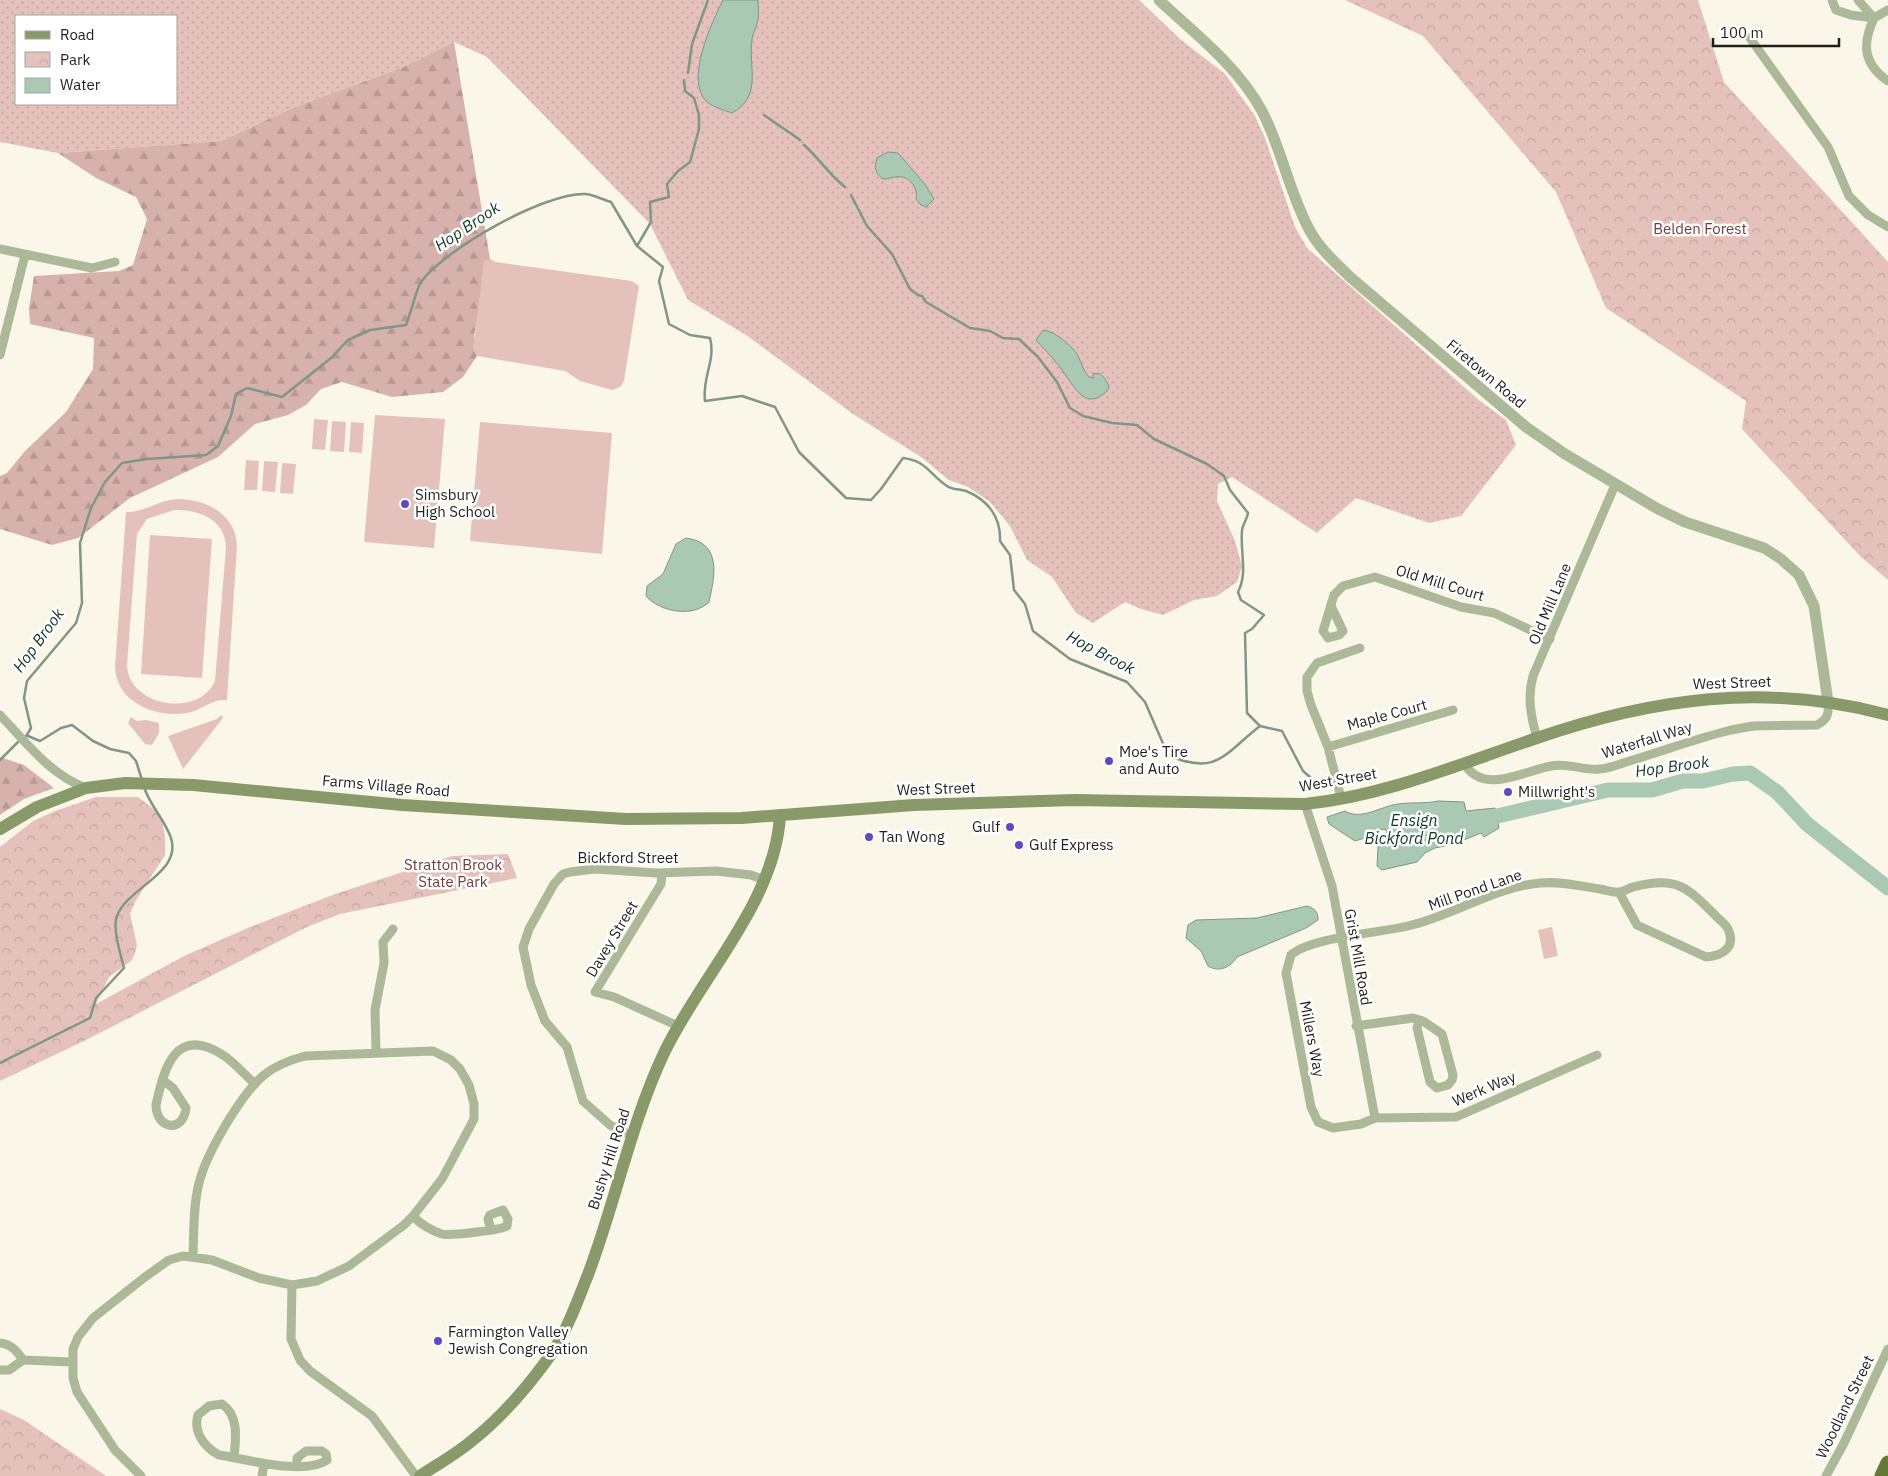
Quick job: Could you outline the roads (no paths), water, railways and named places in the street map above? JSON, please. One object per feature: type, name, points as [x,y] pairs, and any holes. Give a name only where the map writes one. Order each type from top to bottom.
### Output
[{"type":"highway","points":[[1882,1476],[1888,1463]]},
{"type":"main road","name":"West Street","points":[[780,815],[914,805],[1075,800],[1305,804],[1341,798],[1394,785],[1597,719],[1693,700],[1743,697],[1828,702],[1888,715]]},
{"type":"main road","name":"Farms Village Road","points":[[0,829],[37,807],[86,788],[138,783],[402,805],[626,819],[728,819],[780,815]]},
{"type":"main road","name":"Bushy Hill Road","points":[[420,1476],[474,1440],[513,1403],[552,1352],[573,1315],[632,1136],[655,1073],[678,1026],[758,896],[779,834],[780,815]]},
{"type":"street","name":"Firetown Road","points":[[1159,0],[1216,53],[1251,93],[1273,135],[1295,200],[1310,232],[1325,252],[1350,277],[1526,427],[1564,454],[1616,485],[1685,522],[1764,548],[1781,559],[1799,576],[1807,588],[1814,606],[1828,702]]},
{"type":"street","points":[[1832,0],[1836,10],[1851,16],[1874,18],[1888,10]]},
{"type":"street","points":[[1858,0],[1874,18]]},
{"type":"street","points":[[1874,18],[1866,48],[1875,72],[1888,81]]},
{"type":"street","points":[[1750,38],[1828,147],[1849,196],[1868,215],[1888,226]]},
{"type":"street","points":[[0,249],[25,256],[92,268],[115,262]]},
{"type":"street","points":[[0,355],[25,256]]},
{"type":"street","name":"Old Mill Lane","points":[[1537,738],[1530,709],[1529,689],[1616,485]]},
{"type":"street","name":"Old Mill Court","points":[[1331,606],[1334,595],[1343,586],[1374,577],[1461,607],[1494,613],[1550,639]]},
{"type":"street","points":[[1341,798],[1328,747],[1311,705],[1307,690],[1307,677],[1317,663],[1360,648]]},
{"type":"street","name":"Waterfall Way","points":[[1464,763],[1473,775],[1501,779],[1520,777],[1550,766],[1568,764],[1600,769],[1732,730],[1761,726],[1817,725],[1825,720],[1829,714],[1828,702]]},
{"type":"street","name":"Maple Court","points":[[1328,747],[1453,710]]},
{"type":"street","points":[[0,715],[21,738],[68,781],[86,788]]},
{"type":"street","name":"Grist Mill Road","points":[[1305,804],[1332,886],[1356,1026],[1375,1118]]},
{"type":"street","name":"Bickford Street","points":[[632,1136],[610,1125],[583,1101],[567,1047],[545,1021],[530,985],[523,947],[529,929],[554,884],[563,874],[595,869],[662,873],[716,871],[765,880]]},
{"type":"street","name":"Davey Street","points":[[662,873],[661,884],[595,992],[614,997],[678,1026]]},
{"type":"street","name":"Mill Pond Lane","points":[[1342,939],[1418,923],[1507,890],[1539,883],[1551,882],[1618,892],[1658,882],[1684,886],[1728,928],[1731,939],[1729,946],[1725,953],[1706,957],[1637,925],[1618,892]]},
{"type":"street","points":[[376,1052],[375,1010],[384,963],[384,942],[393,929]]},
{"type":"street","name":"Millers Way","points":[[1342,939],[1297,950],[1287,963],[1286,973],[1298,1040],[1311,1107],[1318,1122],[1333,1128],[1361,1124],[1375,1118]]},
{"type":"street","points":[[1356,1026],[1402,1018],[1419,1020],[1442,1034],[1446,1041],[1452,1080],[1442,1088],[1437,1088],[1430,1082],[1417,1028],[1419,1020]]},
{"type":"street","points":[[164,1081],[173,1088],[186,1108],[183,1120],[179,1124],[166,1125],[156,1112],[158,1094],[170,1059],[175,1052],[193,1044],[201,1045],[222,1054],[255,1084]]},
{"type":"street","points":[[141,1476],[115,1450],[77,1392],[72,1362],[78,1337],[93,1318],[106,1306],[169,1260],[183,1256],[212,1260],[259,1278],[292,1285],[317,1281],[349,1266],[404,1225],[442,1179],[474,1119],[474,1104],[468,1085],[460,1070],[451,1060],[433,1051],[376,1052],[305,1056],[291,1060],[265,1074],[255,1084],[220,1136],[203,1169],[195,1206],[193,1256]]},
{"type":"street","name":"Werk Way","points":[[1375,1118],[1456,1117],[1597,1055]]},
{"type":"street","points":[[412,1216],[419,1223],[443,1234],[491,1230]]},
{"type":"street","points":[[292,1285],[291,1339],[300,1360],[310,1371],[372,1416],[416,1476]]},
{"type":"street","points":[[0,1343],[12,1348],[23,1360]]},
{"type":"street","name":"Woodland Street","points":[[1826,1476],[1853,1426],[1888,1349]]},
{"type":"street","points":[[0,1370],[9,1370],[23,1360],[72,1362]]},
{"type":"street","points":[[234,1457],[235,1422],[232,1412],[222,1404],[208,1406],[201,1410],[196,1421],[200,1438],[219,1455],[264,1464],[297,1466]]},
{"type":"street","points":[[262,1476],[264,1464]]},
{"type":"water","points":[[723,0],[758,0],[758,20],[752,39],[751,50],[751,89],[748,98],[742,106],[732,113],[707,102],[701,92],[698,80],[702,51]]},
{"type":"water","points":[[888,152],[898,153],[924,183],[934,199],[926,207],[921,205],[916,199],[916,190],[908,179],[899,177],[883,179],[878,175],[875,167],[877,158]]},
{"type":"water","points":[[1043,330],[1057,336],[1076,352],[1089,377],[1093,378],[1093,374],[1096,373],[1105,378],[1109,386],[1108,390],[1094,399],[1082,396],[1036,340]]},
{"type":"water","points":[[686,538],[698,541],[706,546],[711,553],[714,571],[713,581],[709,602],[694,610],[677,611],[652,602],[646,596],[647,586],[663,574],[676,544]]},
{"type":"water","name":"Ensign Bickford Pond","points":[[1438,801],[1464,802],[1466,811],[1495,808],[1499,828],[1484,837],[1481,833],[1454,844],[1435,848],[1425,853],[1417,862],[1382,870],[1377,866],[1378,847],[1386,836],[1387,830],[1379,829],[1368,837],[1355,841],[1329,824],[1327,817],[1345,811],[1351,814],[1364,814],[1391,805]]},
{"type":"water","points":[[1307,906],[1316,911],[1318,920],[1306,928],[1237,957],[1224,968],[1216,969],[1208,966],[1201,951],[1186,938],[1188,925],[1196,920],[1257,918]]},
{"type":"waterway","points":[[688,73],[692,44],[708,0]]},
{"type":"waterway","points":[[637,246],[651,222],[650,202],[669,197],[667,184],[678,171],[690,162],[699,129],[699,115],[694,98],[685,91],[684,80]]},
{"type":"waterway","points":[[764,115],[800,140]]},
{"type":"waterway","points":[[804,145],[845,187]]},
{"type":"waterway","name":"Hop Brook","points":[[25,738],[31,728],[24,698],[27,681],[76,623],[82,603],[80,543],[91,508],[105,482],[122,463],[147,459],[206,455],[218,446],[231,416],[236,394],[247,388],[282,397],[331,358],[348,340],[370,330],[406,325],[421,282],[451,254],[473,239],[522,212],[546,202],[568,196],[586,194],[611,202],[637,246],[663,267],[659,281],[669,324],[690,335],[710,338],[711,354],[705,384],[705,401],[742,396],[775,407],[799,452],[846,498],[871,500],[903,458],[923,465],[949,487],[966,491],[981,499],[992,510],[998,524],[1000,541],[1010,555],[1014,590],[1025,604],[1033,631],[1070,659],[1127,682],[1145,702],[1168,755],[1198,764],[1209,763],[1228,753],[1260,726],[1282,731],[1303,771],[1317,783]]},
{"type":"waterway","points":[[851,195],[867,226],[892,254],[910,289],[922,296],[926,302],[970,328],[990,331],[1003,338],[1019,339],[1038,357],[1057,382],[1070,408],[1083,416],[1112,423],[1137,425],[1154,439],[1207,464],[1224,476],[1230,490],[1248,513],[1242,529],[1243,577],[1238,592],[1241,600],[1264,615],[1252,629],[1245,633],[1247,713],[1260,726]]},
{"type":"waterway","points":[[28,736],[40,741],[61,728],[72,725],[93,741],[110,749],[129,753],[136,761],[142,780]]},
{"type":"waterway","name":"Hop Brook","points":[[0,760],[20,740]]},
{"type":"waterway","name":"Hop Brook","points":[[1476,821],[1608,790],[1652,790],[1683,781],[1703,781],[1733,774],[1750,773],[1777,792],[1807,824],[1888,888]]},
{"type":"waterway","points":[[0,1063],[90,1018],[96,998],[124,968],[116,935],[117,916],[132,896],[162,870],[169,861],[172,850],[168,831],[144,787]]},
{"type":"place","name":"Simsbury High School","points":[[405,504]]},
{"type":"place","name":"Moe's Tire and Auto","points":[[1109,761]]},
{"type":"place","name":"Millwright's","points":[[1508,792]]},
{"type":"place","name":"Gulf","points":[[1010,827]]},
{"type":"place","name":"Tan Wong","points":[[869,837]]},
{"type":"place","name":"Gulf Express","points":[[1019,845]]},
{"type":"place","name":"Farmington Valley Jewish Congregation","points":[[438,1341]]},
{"type":"park label","name":"Belden Forest","points":[[1700,229]]},
{"type":"park label","name":"Stratton Brook State Park","points":[[453,874]]}]
